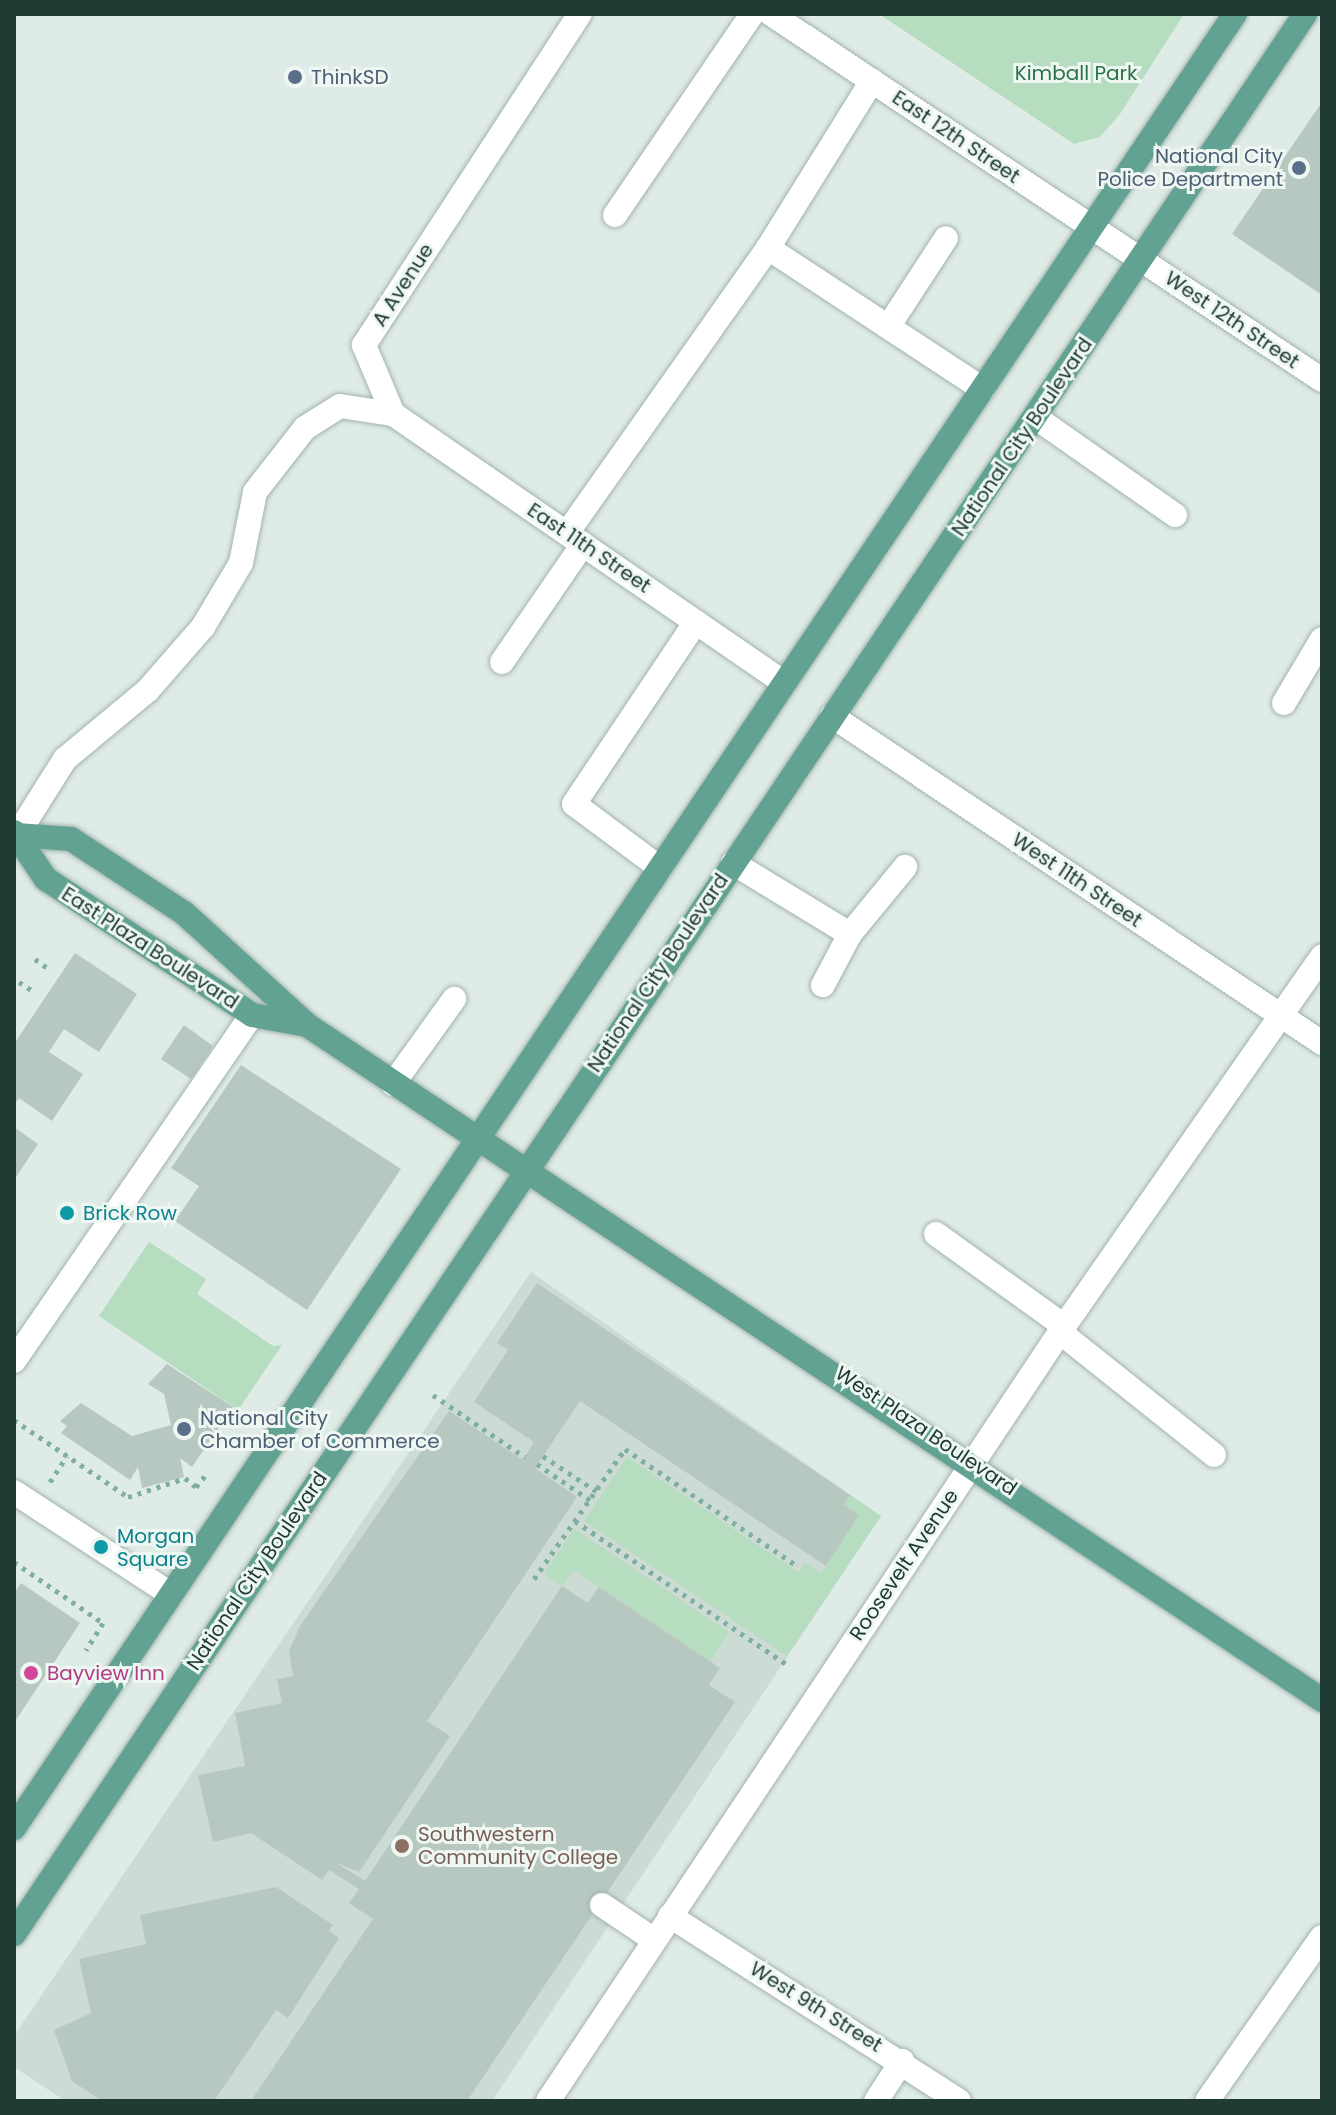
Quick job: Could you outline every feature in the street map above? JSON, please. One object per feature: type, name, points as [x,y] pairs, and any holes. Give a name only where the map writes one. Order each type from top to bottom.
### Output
[{"type":"main road","points":[[14,1828],[1235,14]]},
{"type":"main road","name":"National City Boulevard","points":[[14,1934],[1305,14]]},
{"type":"main road","name":"East Plaza Boulevard","points":[[15,836],[46,879],[252,1015],[307,1025]]},
{"type":"main road","name":"East Plaza Boulevard","points":[[15,836],[71,839],[184,913],[307,1025],[393,1084],[528,1166]]},
{"type":"main road","name":"West Plaza Boulevard","points":[[528,1166],[973,1462],[1322,1700]]},
{"type":"street","name":"A Avenue","points":[[393,414],[364,345],[580,14]]},
{"type":"street","points":[[615,215],[752,14]]},
{"type":"street","name":"East 12th Street","points":[[771,14],[1141,260]]},
{"type":"street","points":[[502,662],[575,538],[768,248],[872,81]]},
{"type":"street","points":[[888,327],[946,238]]},
{"type":"street","points":[[768,248],[983,389]]},
{"type":"street","name":"West 12th Street","points":[[1141,260],[1322,380]]},
{"type":"street","points":[[15,836],[65,759],[148,690],[203,627],[241,563],[255,492],[305,428],[340,406],[393,414]]},
{"type":"street","name":"East 11th Street","points":[[393,414],[785,683]]},
{"type":"street","points":[[1031,422],[1175,515]]},
{"type":"street","points":[[660,868],[574,804],[696,622]]},
{"type":"street","points":[[1284,703],[1322,639]]},
{"type":"street","name":"West 11th Street","points":[[832,716],[1322,1043]]},
{"type":"street","points":[[733,863],[850,934]]},
{"type":"street","points":[[823,985],[850,934],[905,867]]},
{"type":"street","name":"Roosevelt Avenue","points":[[548,2101],[1062,1329],[1283,1017],[1322,956]]},
{"type":"street","points":[[393,1084],[454,999]]},
{"type":"street","points":[[14,1361],[252,1015]]},
{"type":"street","points":[[936,1234],[1062,1329],[1214,1455]]},
{"type":"street","points":[[14,1492],[161,1588]]},
{"type":"street","points":[[602,1905],[654,1940]]},
{"type":"street","name":"West 9th Street","points":[[670,1916],[902,2061],[959,2101]]},
{"type":"street","points":[[1207,2101],[1322,1937]]},
{"type":"street","points":[[876,2101],[902,2061]]},
{"type":"path","points":[[35,959],[49,969]]},
{"type":"path","points":[[19,982],[33,991]]},
{"type":"path","points":[[433,1395],[525,1457]]},
{"type":"path","points":[[14,1420],[128,1497],[185,1478],[196,1487],[205,1476]]},
{"type":"path","points":[[534,1579],[625,1449],[797,1566]]},
{"type":"path","points":[[543,1456],[596,1491]]},
{"type":"path","points":[[537,1464],[590,1500]]},
{"type":"path","points":[[575,1521],[789,1666]]},
{"type":"path","points":[[14,1562],[103,1623],[86,1650]]},
{"type":"shaded area","name":"Southwestern Community College","points":[[531,1272],[881,1516],[492,2101],[65,2101],[14,2067],[14,2036]]},
{"type":"green space","name":"Kimball Park","points":[[879,14],[1184,14],[1120,114],[1100,137],[1074,144]]},
{"type":"green space","points":[[149,1242],[206,1279],[197,1294],[273,1346],[282,1345],[238,1410],[99,1316]]},
{"type":"green space","points":[[627,1457],[798,1572],[805,1563],[821,1573],[859,1515],[844,1505],[850,1495],[881,1516],[787,1656],[584,1521]]},
{"type":"green space","points":[[574,1529],[729,1632],[710,1661],[574,1570],[562,1586],[544,1574]]},
{"type":"building","name":"National City Police Department","points":[[1322,102],[1322,295],[1232,234]]},
{"type":"building","points":[[75,953],[137,994],[99,1052],[64,1029],[49,1052],[83,1074],[52,1121],[19,1098],[14,1105],[14,1044]]},
{"type":"building","points":[[184,1025],[213,1046],[191,1079],[161,1059]]},
{"type":"building","points":[[241,1065],[401,1169],[307,1310],[175,1221],[199,1186],[171,1168]]},
{"type":"building","points":[[14,1127],[38,1144],[14,1180]]},
{"type":"building","name":"Southwestern Community College","points":[[537,1283],[850,1495],[844,1505],[859,1515],[826,1566],[580,1401],[535,1468],[577,1497],[427,1721],[450,1736],[359,1872],[335,1862],[365,1881],[562,1586],[588,1603],[599,1587],[720,1668],[709,1685],[735,1702],[467,2101],[251,2101],[373,1919],[349,1903],[359,1889],[329,1870],[322,1880],[251,1833],[213,1842],[198,1775],[245,1766],[235,1713],[282,1703],[277,1679],[293,1676],[289,1651],[300,1626],[449,1411],[523,1460],[534,1442],[474,1402],[508,1350],[497,1343]]},
{"type":"building","name":"National City Chamber of Commerce","points":[[167,1364],[233,1407],[192,1467],[180,1458],[184,1477],[142,1488],[138,1467],[130,1480],[61,1433],[67,1426],[60,1421],[81,1403],[132,1436],[171,1425],[164,1394],[148,1384]]},
{"type":"building","name":"Bayview Inn","points":[[21,1583],[80,1623],[14,1723],[14,1593]]},
{"type":"building","points":[[276,1887],[333,1925],[329,1931],[339,1938],[288,2018],[276,2010],[214,2101],[102,2101],[72,2081],[54,2030],[91,2013],[79,1959],[146,1944],[140,1915]]},
{"type":"place","name":"ThinkSD","points":[[295,77]]},
{"type":"place","name":"National City Police Department","points":[[1299,168]]},
{"type":"place","name":"Brick Row","points":[[67,1213]]},
{"type":"place","name":"National City Chamber of Commerce","points":[[184,1429]]},
{"type":"place","name":"Morgan Square","points":[[101,1547]]},
{"type":"place","name":"Bayview Inn","points":[[31,1673]]},
{"type":"place","name":"Southwestern Community College","points":[[402,1846]]}]
